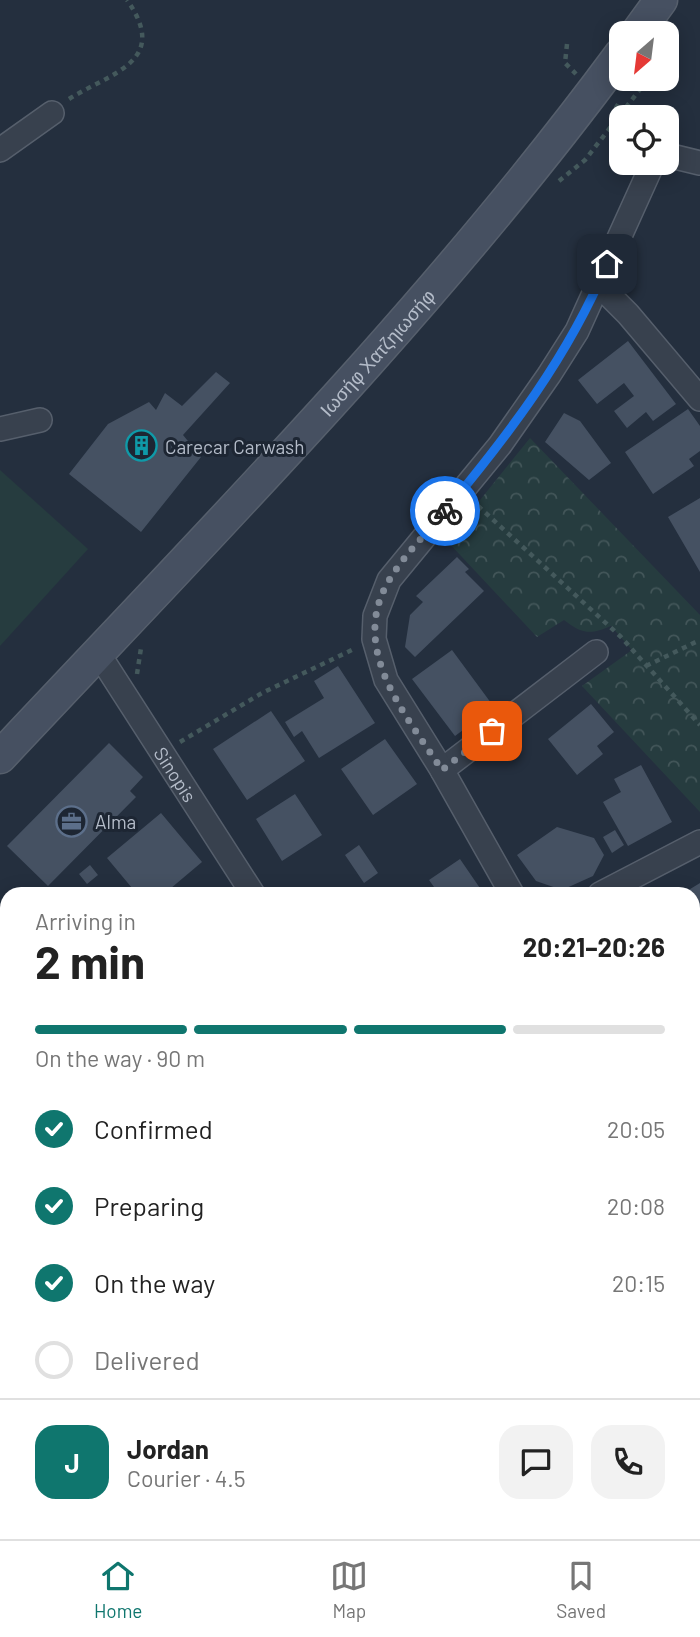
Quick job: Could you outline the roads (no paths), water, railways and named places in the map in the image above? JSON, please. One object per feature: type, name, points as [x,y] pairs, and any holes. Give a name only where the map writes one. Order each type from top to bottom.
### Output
[{"type":"main road","points":[[646,21],[662,0]]},
{"type":"main road","name":"Ιωσήφ Χατζηιωσήφ","points":[[0,757],[342,392],[510,199],[609,70]]},
{"type":"street","points":[[0,150],[52,113]]},
{"type":"street","points":[[679,158],[700,163]]},
{"type":"street","points":[[508,887],[442,770],[395,699],[380,667],[374,639],[378,602],[389,580],[523,414],[550,375],[598,285],[648,175]]},
{"type":"street","points":[[598,285],[620,305],[700,399]]},
{"type":"street","points":[[0,429],[40,421]]},
{"type":"street","points":[[442,770],[596,652]]},
{"type":"street","name":"Sinopis","points":[[98,653],[248,887]]},
{"type":"street","points":[[628,887],[700,842]]},
{"type":"place","name":"Carecar Carwash","points":[[142,446]]},
{"type":"place","name":"Alma","points":[[72,821]]}]
